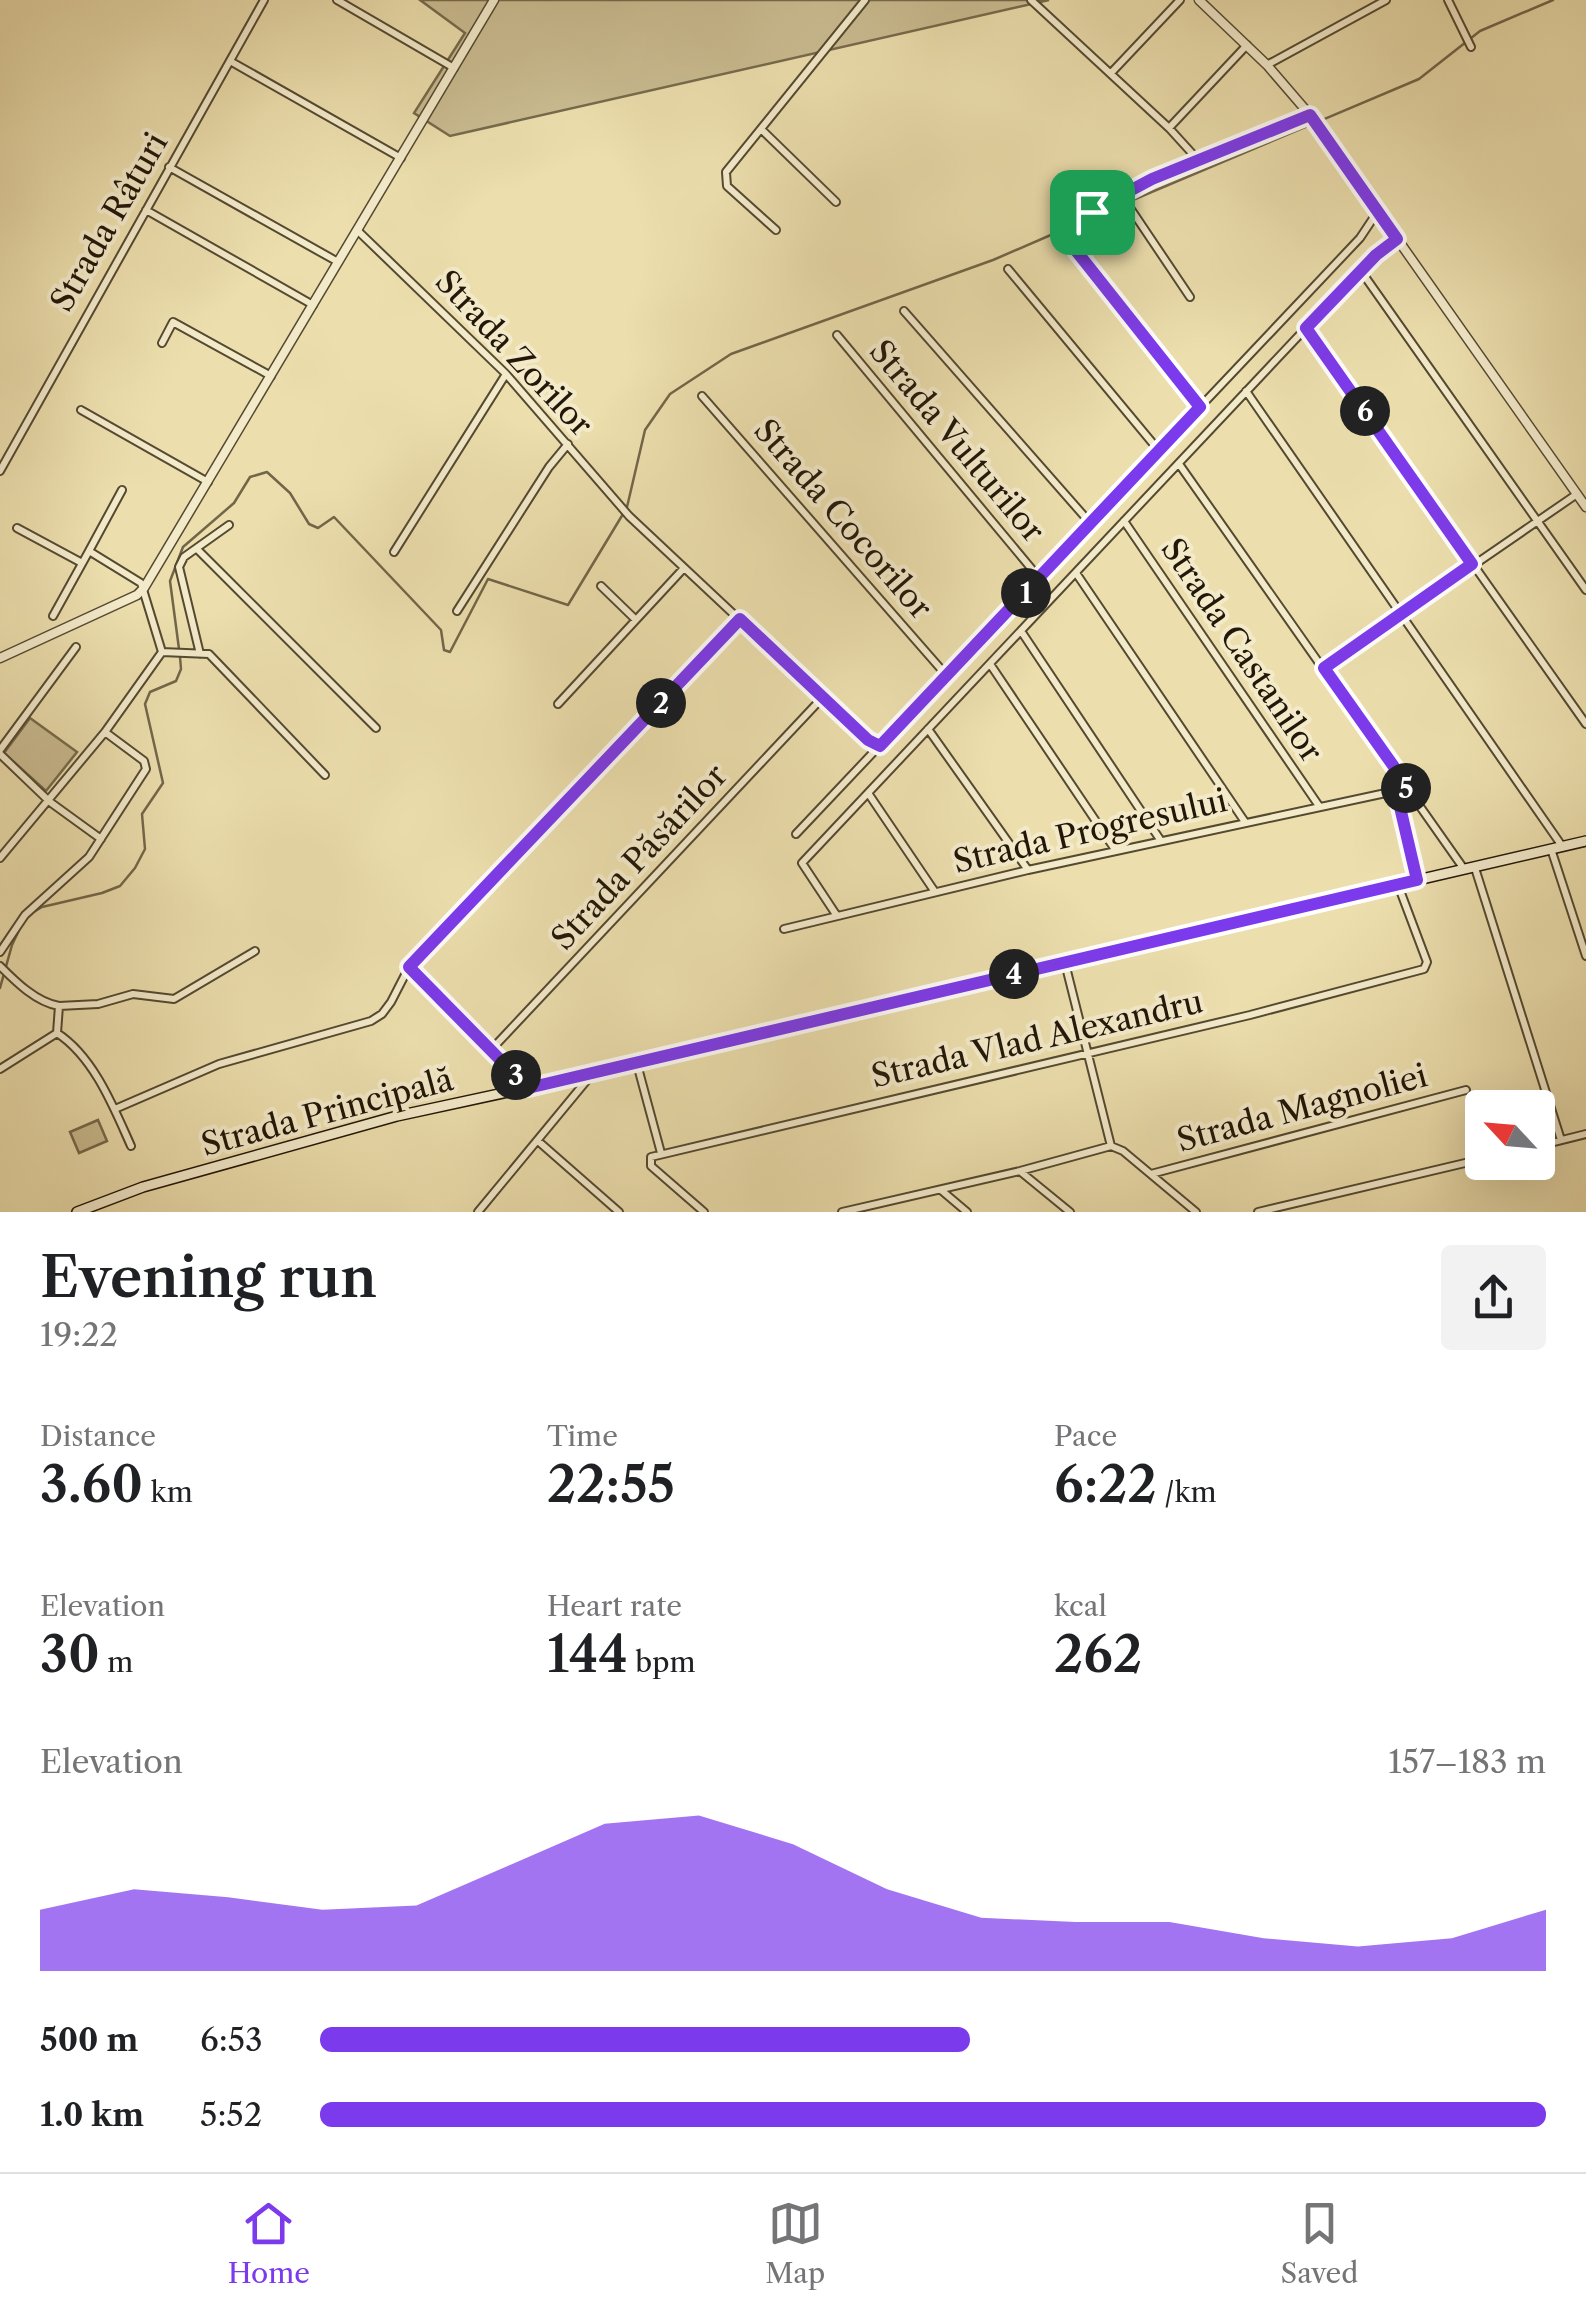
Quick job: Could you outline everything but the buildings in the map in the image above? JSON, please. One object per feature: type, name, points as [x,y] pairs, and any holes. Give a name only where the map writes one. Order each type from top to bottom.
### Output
[{"type":"main road","name":"Strada Principală","points":[[77,1212],[143,1188],[355,1127],[1586,842]]},
{"type":"street","name":"Strada Râturi","points":[[0,471],[264,0]]},
{"type":"street","points":[[337,0],[454,68]]},
{"type":"street","points":[[776,230],[726,183],[726,172],[865,0]]},
{"type":"street","points":[[1031,0],[1169,128],[1199,161]]},
{"type":"street","points":[[1111,73],[1180,0]]},
{"type":"street","points":[[1199,0],[1267,65],[1310,115],[1586,507]]},
{"type":"street","points":[[1267,65],[1386,0]]},
{"type":"street","points":[[1448,0],[1472,47]]},
{"type":"street","points":[[0,658],[144,588],[492,1]]},
{"type":"street","points":[[1169,128],[1247,45]]},
{"type":"street","points":[[230,60],[401,158]]},
{"type":"street","points":[[1200,407],[1063,232],[1152,179],[1310,115]]},
{"type":"street","points":[[761,128],[836,202]]},
{"type":"street","points":[[170,167],[340,263]]},
{"type":"street","points":[[1122,196],[1190,298]]},
{"type":"street","points":[[146,210],[313,305]]},
{"type":"street","points":[[796,834],[1360,238],[1378,211]]},
{"type":"street","name":"Strada Zorilor","points":[[358,230],[506,374],[629,516],[868,740],[880,746]]},
{"type":"street","points":[[837,916],[802,863],[1360,271],[1397,239]]},
{"type":"street","points":[[1008,269],[1160,452]]},
{"type":"street","points":[[1360,271],[1586,590]]},
{"type":"street","points":[[904,310],[1092,524]]},
{"type":"street","points":[[162,343],[173,322],[272,377]]},
{"type":"street","points":[[1306,328],[1586,724]]},
{"type":"street","name":"Strada Vulturilor","points":[[837,335],[1040,579]]},
{"type":"street","points":[[394,552],[506,374]]},
{"type":"street","points":[[1246,391],[1562,847]]},
{"type":"street","name":"Strada Cocorilor","points":[[702,396],[947,676]]},
{"type":"street","points":[[81,410],[209,483]]},
{"type":"street","points":[[458,611],[549,466],[568,444]]},
{"type":"street","points":[[1180,464],[1470,869],[1560,1140]]},
{"type":"street","points":[[53,616],[122,490]]},
{"type":"street","points":[[1324,668],[1576,494]]},
{"type":"street","name":"Strada Castanilor","points":[[1124,522],[1319,806]]},
{"type":"street","points":[[200,654],[179,567],[184,556],[228,525]]},
{"type":"street","points":[[16,528],[82,563]]},
{"type":"street","points":[[197,549],[376,728]]},
{"type":"street","points":[[89,551],[138,580],[144,588],[162,652]]},
{"type":"street","points":[[558,704],[684,568]]},
{"type":"street","points":[[1076,573],[1245,822]]},
{"type":"street","points":[[601,586],[636,620]]},
{"type":"street","points":[[115,1109],[220,1064],[371,1022],[382,1014],[409,967],[740,619]]},
{"type":"street","points":[[1022,631],[1161,842]]},
{"type":"street","points":[[76,646],[0,752],[50,802],[101,839]]},
{"type":"street","points":[[162,652],[210,654],[325,775]]},
{"type":"street","points":[[0,858],[50,802],[162,652]]},
{"type":"street","points":[[990,664],[1116,851]]},
{"type":"street","name":"Strada Păsărilor","points":[[491,1050],[823,697]]},
{"type":"street","points":[[928,729],[1028,870]]},
{"type":"street","points":[[0,952],[25,915],[88,857],[143,774],[146,764],[105,732]]},
{"type":"street","name":"Strada Progresului","points":[[784,929],[1028,870],[1409,788]]},
{"type":"street","points":[[1396,790],[1417,880]]},
{"type":"street","points":[[868,793],[934,892]]},
{"type":"street","points":[[1551,849],[1586,956]]},
{"type":"street","name":"Strada Vlad Alexandru","points":[[661,1153],[1424,969],[1428,962],[1398,885]]},
{"type":"street","points":[[1,967],[48,1004],[98,1004],[133,994],[174,999],[255,951]]},
{"type":"street","points":[[1065,963],[1111,1146]]},
{"type":"street","points":[[409,967],[528,1088]]},
{"type":"street","points":[[57,1033],[60,1006]]},
{"type":"street","points":[[57,1033],[85,1060],[115,1109],[131,1146]]},
{"type":"street","points":[[0,1069],[57,1033]]},
{"type":"street","points":[[637,1064],[661,1153],[651,1157],[651,1166],[704,1212]]},
{"type":"street","points":[[491,1212],[481,1209],[592,1074]]},
{"type":"street","name":"Strada Magnoliei","points":[[1151,1174],[1465,1090]]},
{"type":"street","points":[[1555,1141],[1586,1134]]},
{"type":"street","points":[[538,1141],[619,1212]]},
{"type":"street","points":[[842,1212],[1020,1172],[1111,1146],[1123,1151],[1196,1212]]},
{"type":"street","points":[[1258,1212],[1465,1163]]},
{"type":"street","points":[[1020,1172],[1070,1212]]},
{"type":"street","points":[[940,1190],[967,1212]]},
{"type":"shaded area","points":[[420,0],[1049,0],[450,136],[414,113],[465,33]]},
{"type":"shaded area","points":[[30,718],[77,752],[46,791],[4,753]]},
{"type":"shaded area","points":[[98,1120],[107,1141],[79,1153],[70,1132]]},
{"type":"waterway","points":[[1076,224],[1419,79],[1480,31],[1553,0]]},
{"type":"waterway","points":[[627,507],[645,430],[670,394],[731,354],[993,260],[1060,231]]},
{"type":"waterway","points":[[179,649],[170,581],[183,547],[234,503],[250,477],[267,472],[290,493],[309,524],[318,528],[334,517],[441,630],[444,650],[450,652],[488,579],[568,605],[623,514]]},
{"type":"waterway","points":[[32,913],[120,886],[135,868],[145,849],[142,814],[163,783],[145,704],[150,692],[176,681],[180,657]]},
{"type":"waterway","points":[[0,988],[21,926]]},
{"type":"route","points":[[1310,115],[1397,239],[1376,255],[1306,328],[1472,564],[1324,668],[1409,788],[1396,790],[1417,880],[528,1088],[409,967],[740,619],[868,740],[880,746],[1200,407],[1062,232],[1065,224],[1092,212],[1152,179],[1310,115]]}]
